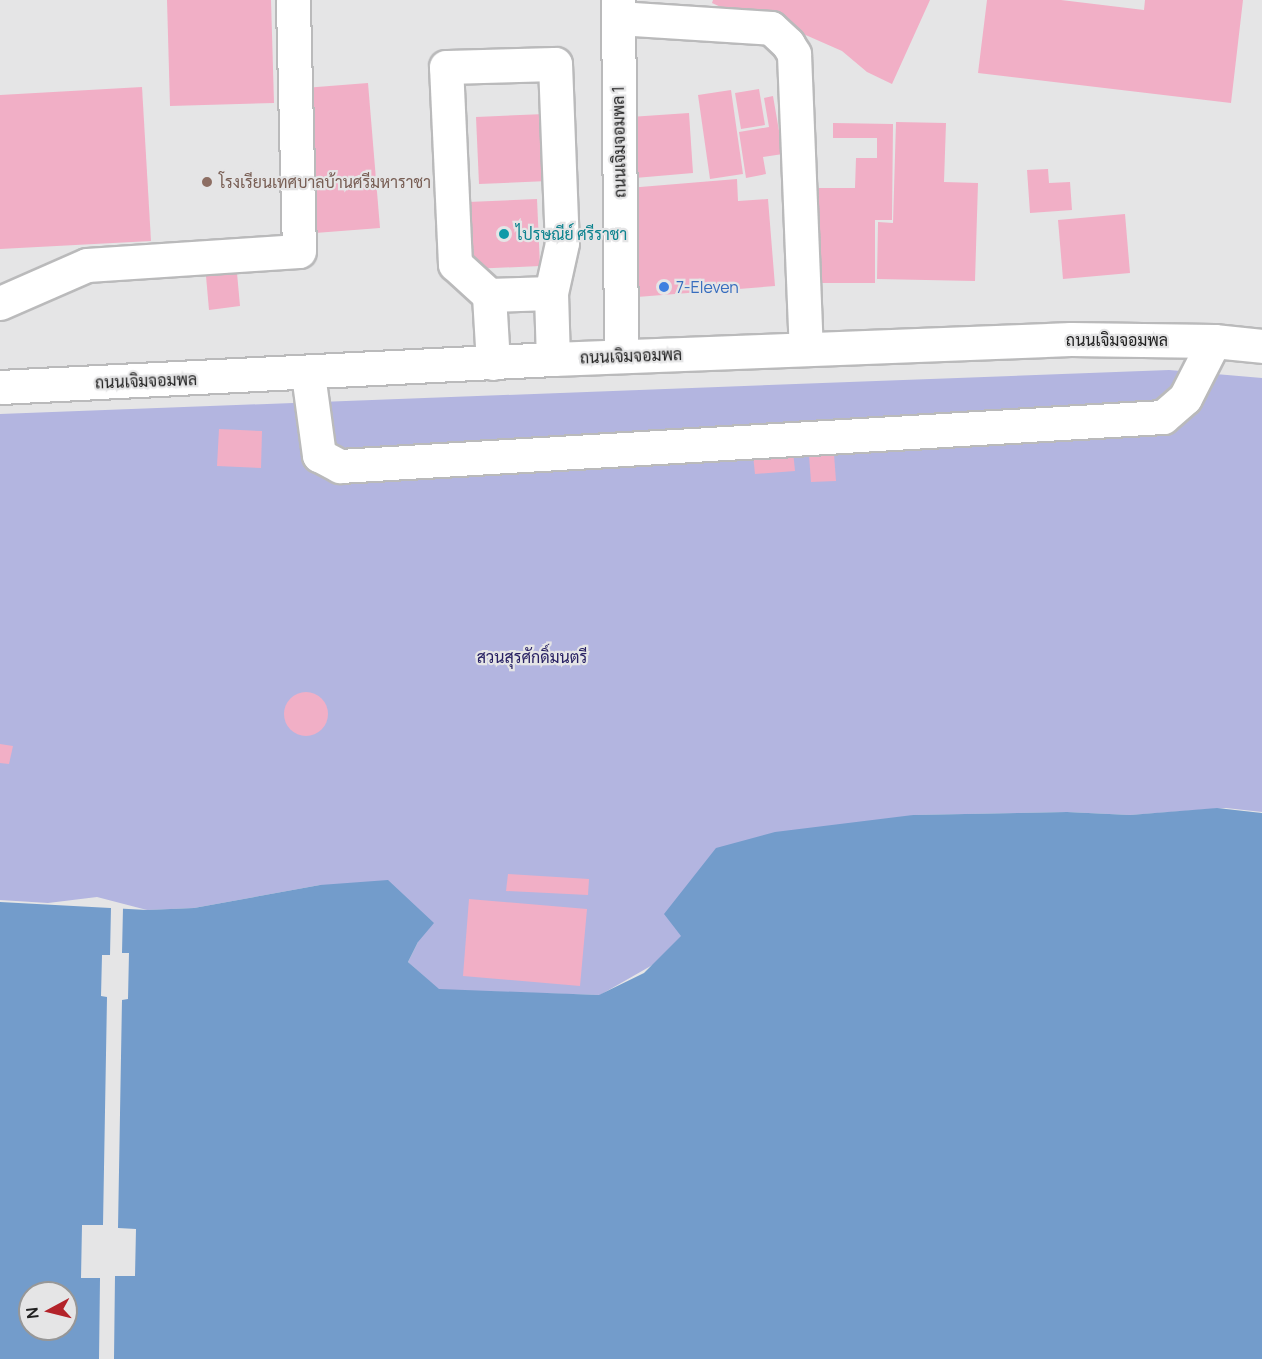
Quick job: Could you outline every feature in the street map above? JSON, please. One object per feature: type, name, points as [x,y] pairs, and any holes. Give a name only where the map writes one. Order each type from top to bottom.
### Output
[{"type":"main road","points":[[0,303],[87,265],[299,251],[293,0]]},
{"type":"main road","points":[[618,9],[771,28],[788,44],[794,54],[806,349]]},
{"type":"main road","name":"ถนนเจิมจอมพล 1","points":[[618,9],[621,356]]},
{"type":"main road","points":[[551,293],[489,295],[455,264],[446,68],[555,64],[562,243],[551,293],[553,359]]},
{"type":"main road","points":[[489,295],[493,363]]},
{"type":"main road","name":"ถนนเจิมจอมพล","points":[[0,387],[308,374],[553,359],[1071,339],[1214,341],[1262,346]]},
{"type":"main road","points":[[308,374],[319,455],[340,466],[1163,417],[1185,398],[1214,341]]},
{"type":"green space","name":"สวนสุรศักดิ์มนตรี","points":[[1169,370],[1262,378],[1262,812],[1226,808],[1130,815],[1067,812],[913,815],[682,936],[670,955],[600,995],[439,990],[408,962],[418,942],[320,885],[194,908],[147,910],[97,897],[48,903],[0,900],[0,414]]},
{"type":"shaded area","points":[[1217,808],[1262,813],[1262,1359],[0,1359],[0,902],[147,910],[194,908],[320,885],[388,880],[434,923],[418,942],[408,962],[439,989],[599,995],[644,973],[681,936],[664,914],[716,848],[775,832],[913,815],[1067,812],[1130,815]]},
{"type":"pier","points":[[111,907],[123,908],[122,953],[129,953],[128,999],[122,1000],[118,1228],[136,1229],[135,1276],[115,1276],[114,1359],[99,1359],[100,1278],[81,1278],[82,1225],[103,1225],[107,997],[101,996],[102,955],[110,955]]},
{"type":"building","points":[[167,0],[271,0],[274,103],[170,106]]},
{"type":"building","points":[[713,0],[930,0],[892,84],[867,72],[842,51],[776,22],[745,18],[712,3]]},
{"type":"building","points":[[987,0],[1061,0],[1144,10],[1145,0],[1243,0],[1231,103],[978,73]]},
{"type":"building","points":[[368,83],[380,228],[315,233],[304,88]]},
{"type":"building","points":[[142,87],[151,241],[0,249],[0,95]]},
{"type":"building","points":[[759,89],[765,125],[741,129],[735,93]]},
{"type":"building","points":[[731,90],[743,174],[710,179],[698,95]]},
{"type":"building","points":[[773,96],[783,154],[763,157],[766,174],[746,178],[739,132],[769,127],[764,98]]},
{"type":"building","points":[[689,113],[693,173],[635,178],[630,117]]},
{"type":"building","points":[[545,114],[548,181],[479,184],[476,117]]},
{"type":"building","points":[[896,122],[946,123],[944,182],[978,183],[975,281],[877,279],[878,222],[893,223]]},
{"type":"building","points":[[833,123],[893,124],[892,220],[875,220],[875,283],[808,283],[809,188],[855,188],[856,158],[877,158],[877,138],[833,138]]},
{"type":"building","points":[[1048,169],[1049,183],[1070,182],[1072,210],[1030,213],[1027,170]]},
{"type":"building","points":[[737,179],[738,201],[768,199],[775,286],[637,297],[628,188]]},
{"type":"building","name":"ไปรษณีย์ ศรีราชา","points":[[537,199],[540,266],[471,269],[468,202]]},
{"type":"building","points":[[1125,214],[1130,273],[1063,279],[1058,220]]},
{"type":"building","points":[[237,273],[240,306],[209,310],[206,276]]},
{"type":"building","points":[[219,429],[262,431],[261,468],[217,466]]},
{"type":"building","points":[[793,451],[795,471],[755,474],[753,455]]},
{"type":"building","points":[[834,454],[836,481],[811,482],[809,455]]},
{"type":"building","points":[[306,692],[315,693],[322,698],[327,705],[327,723],[322,730],[315,735],[306,736],[297,735],[290,730],[285,723],[284,714],[285,705],[290,698],[297,693]]},
{"type":"building","points":[[0,744],[13,746],[9,764],[0,763]]},
{"type":"building","points":[[508,874],[589,879],[588,895],[506,891]]},
{"type":"building","points":[[469,899],[587,909],[580,986],[463,976]]},
{"type":"place","name":"โรงเรียนเทศบาลบ้านศรีมหาราชา","points":[[207,182]]},
{"type":"place","name":"ไปรษณีย์ ศรีราชา","points":[[504,234]]},
{"type":"place","name":"7-Eleven","points":[[664,287]]}]
